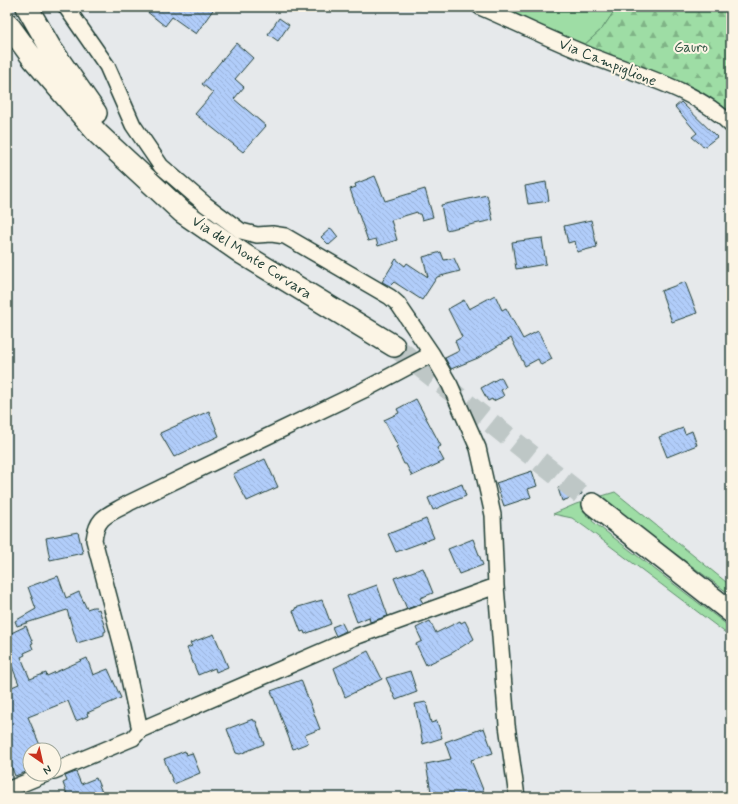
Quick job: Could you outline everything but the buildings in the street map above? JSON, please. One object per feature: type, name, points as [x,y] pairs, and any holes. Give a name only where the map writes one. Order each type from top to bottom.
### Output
[{"type":"main road","name":"Via del Monte Corvara","points":[[27,7],[50,47],[122,154]]},
{"type":"main road","name":"Via del Monte Corvara","points":[[7,23],[34,60],[98,134],[122,154],[182,212],[244,254],[394,346]]},
{"type":"main road","points":[[593,504],[731,612]]},
{"type":"street","points":[[66,7],[107,66],[133,125],[161,166],[206,205],[241,231],[257,235],[272,234],[285,236],[390,297],[398,304],[432,354],[450,385],[478,448],[493,515],[496,586],[507,725],[517,797]]},
{"type":"street","name":"Via Campiglione","points":[[480,7],[584,53],[680,91],[719,112],[731,125]]},
{"type":"street","points":[[140,730],[122,646],[94,540],[95,528],[100,520],[129,503],[343,400],[432,354]]},
{"type":"street","points":[[62,768],[133,738],[140,730],[355,638],[496,586]]},
{"type":"street","points":[[7,790],[26,782]]},
{"type":"green space","points":[[492,7],[617,7],[602,29],[582,47]]},
{"type":"green space","name":"Gauro","points":[[617,7],[731,7],[731,118],[582,47],[602,29]]},
{"type":"green space","points":[[615,492],[731,586],[731,595],[599,497],[586,515],[731,628],[731,637],[572,518],[553,514],[576,504]]},
{"type":"tunnel","points":[[394,346],[593,504]]}]
